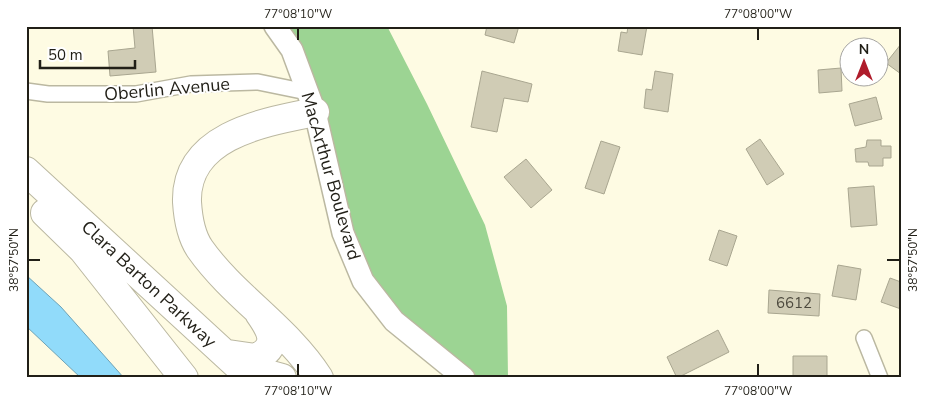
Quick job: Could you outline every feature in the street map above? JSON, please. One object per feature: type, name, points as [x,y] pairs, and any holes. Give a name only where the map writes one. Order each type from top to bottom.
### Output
[{"type":"highway","points":[[311,102],[266,123],[229,136],[215,144],[202,158],[190,182],[188,211],[199,248],[256,308],[296,346],[319,378]]},
{"type":"highway","name":"Clara Barton Parkway","points":[[26,171],[243,368],[282,378]]},
{"type":"highway","name":"Clara Barton Parkway","points":[[26,194],[83,250],[184,378]]},
{"type":"highway","points":[[26,204],[83,250]]},
{"type":"highway","points":[[224,352],[235,356],[255,358],[268,350],[272,338],[270,330],[256,308]]},
{"type":"main road","name":"MacArthur Boulevard","points":[[275,26],[292,50],[311,102],[343,233],[363,281],[394,321],[464,378]]},
{"type":"street","name":"Oberlin Avenue","points":[[26,91],[48,94],[136,94],[191,84],[258,82],[311,102]]},
{"type":"street","points":[[864,338],[880,378]]},
{"type":"green space","points":[[275,26],[387,26],[485,225],[507,306],[508,378],[464,378],[363,281],[326,153]]},
{"type":"water","points":[[26,275],[61,307],[124,378],[81,378],[26,326]]},
{"type":"building","points":[[133,26],[152,26],[156,72],[110,76],[108,51],[135,48]]},
{"type":"building","points":[[487,26],[519,26],[514,43],[485,35]]},
{"type":"building","points":[[628,26],[647,26],[642,55],[618,51],[621,32],[627,33]]},
{"type":"building","points":[[901,44],[901,74],[890,66],[890,58]]},
{"type":"building","points":[[840,68],[840,88],[842,88],[842,91],[819,93],[818,70]]},
{"type":"building","points":[[482,71],[532,84],[528,102],[504,98],[497,132],[471,127]]},
{"type":"building","points":[[655,71],[673,74],[668,112],[644,108],[646,89],[652,90]]},
{"type":"building","points":[[876,97],[882,119],[855,126],[849,104]]},
{"type":"building","points":[[760,139],[784,174],[767,185],[746,149]]},
{"type":"building","points":[[867,140],[881,140],[881,146],[891,146],[891,158],[883,158],[883,166],[869,166],[868,162],[856,162],[855,149],[866,147]]},
{"type":"building","points":[[601,141],[620,147],[604,194],[585,188]]},
{"type":"building","points":[[526,159],[552,190],[531,208],[504,177]]},
{"type":"building","points":[[874,186],[877,225],[851,227],[848,188]]},
{"type":"building","points":[[719,230],[737,236],[727,266],[709,260]]},
{"type":"building","points":[[838,265],[861,269],[856,300],[832,296]]},
{"type":"building","points":[[890,278],[901,282],[901,309],[881,302]]},
{"type":"building","points":[[769,290],[820,294],[819,316],[768,313]]},
{"type":"building","points":[[718,330],[729,352],[677,378],[667,357]]},
{"type":"building","points":[[793,356],[827,356],[827,378],[793,378]]}]
